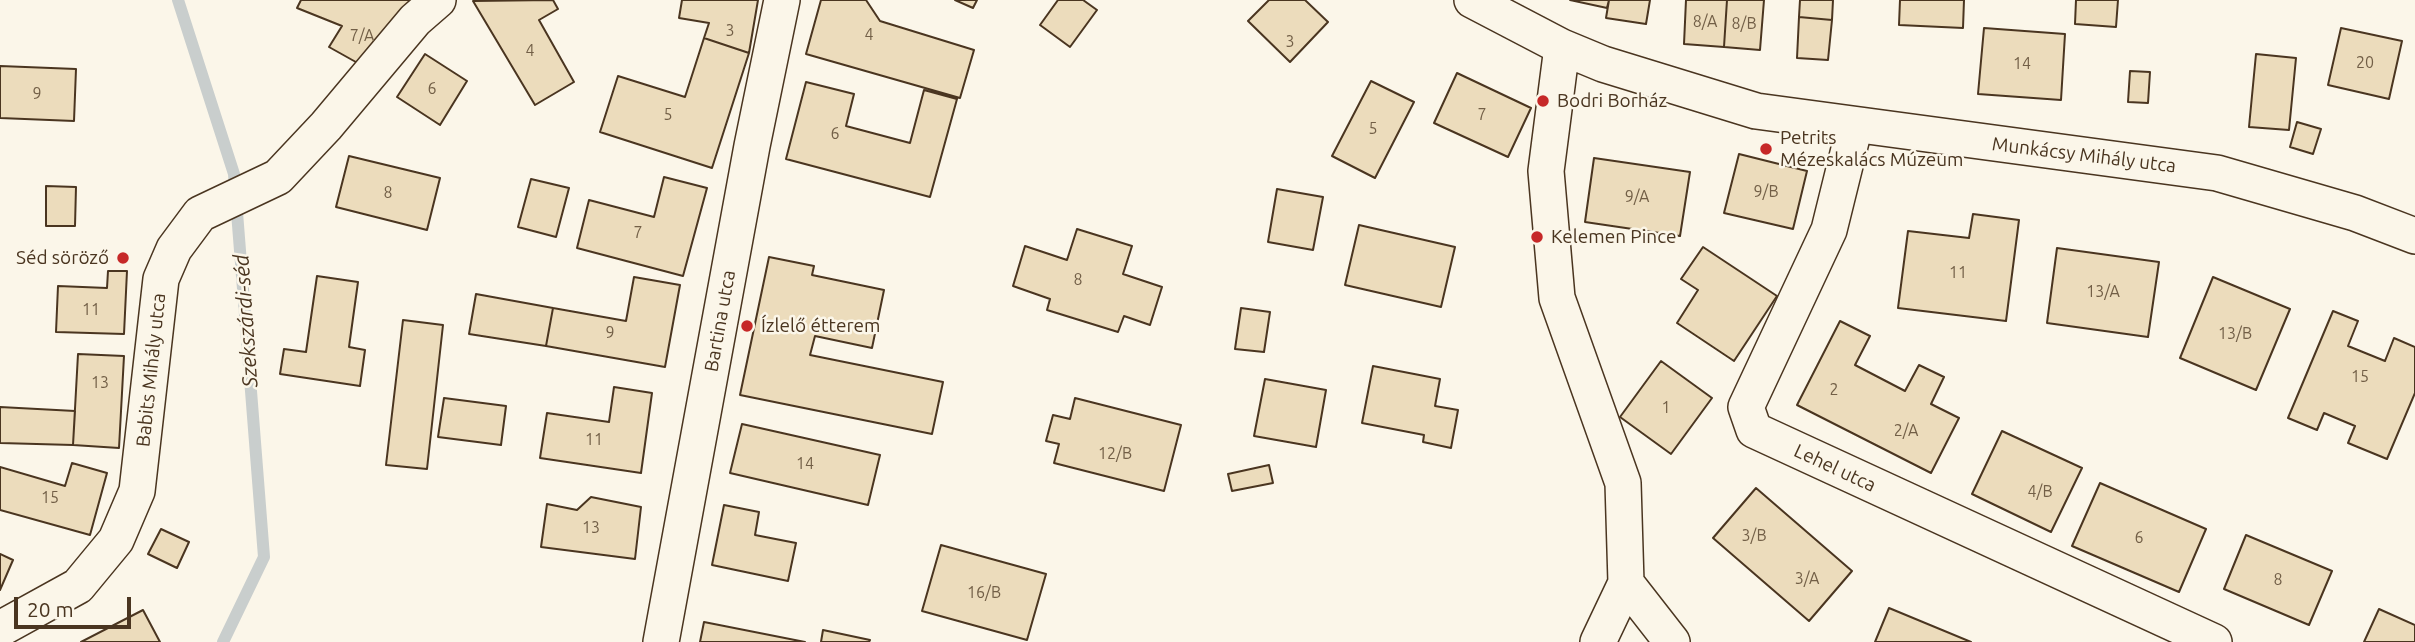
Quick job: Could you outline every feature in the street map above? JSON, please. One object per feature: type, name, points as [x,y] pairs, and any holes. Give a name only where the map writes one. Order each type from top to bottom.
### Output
[{"type":"street","name":"Babits Mihály utca","points":[[0,629],[78,586],[116,540],[138,491],[161,279],[174,249],[201,214],[278,177],[326,126],[415,20],[438,0]]},
{"type":"street","name":"Bartina utca","points":[[661,642],[749,160],[782,0]]},
{"type":"street","name":"Munkácsy Mihály utca","points":[[1472,0],[1562,47],[1603,64],[1756,111],[2217,173],[2355,213],[2415,236]]},
{"type":"street","points":[[1562,47],[1546,171],[1557,298],[1623,483],[1626,583],[1598,642]]},
{"type":"street","name":"Lehel utca","points":[[1855,125],[1829,230],[1746,407],[1754,430],[2214,642]]},
{"type":"street","points":[[1626,583],[1672,642]]},
{"type":"building","points":[[301,0],[418,0],[363,66],[329,47],[342,26],[297,8]]},
{"type":"building","points":[[553,0],[558,9],[539,20],[574,82],[535,105],[473,1]]},
{"type":"building","points":[[682,0],[758,0],[749,53],[704,38],[709,23],[679,18]]},
{"type":"building","points":[[821,0],[866,0],[880,21],[974,50],[960,98],[806,54]]},
{"type":"building","points":[[955,0],[977,0],[973,8]]},
{"type":"building","points":[[1058,0],[1083,0],[1097,10],[1070,47],[1040,25]]},
{"type":"building","points":[[1269,0],[1305,0],[1328,22],[1290,62],[1248,21]]},
{"type":"building","points":[[1570,0],[1609,0],[1607,8]]},
{"type":"building","points":[[1609,0],[1650,0],[1646,24],[1606,18]]},
{"type":"building","points":[[1686,0],[1727,0],[1724,47],[1684,44]]},
{"type":"building","points":[[1727,0],[1764,0],[1760,50],[1724,47]]},
{"type":"building","points":[[1800,0],[1833,0],[1832,20],[1799,17]]},
{"type":"building","points":[[1900,0],[1964,0],[1963,28],[1899,25]]},
{"type":"building","points":[[2076,0],[2118,0],[2116,27],[2075,24]]},
{"type":"building","points":[[1799,17],[1832,20],[1828,60],[1797,58]]},
{"type":"building","points":[[1984,28],[2065,34],[2061,100],[1978,94]]},
{"type":"building","points":[[2341,28],[2402,41],[2389,99],[2328,85]]},
{"type":"building","points":[[704,38],[749,53],[712,168],[600,132],[618,76],[685,97]]},
{"type":"building","points":[[425,54],[467,81],[440,125],[397,97]]},
{"type":"building","points":[[2256,54],[2296,58],[2289,130],[2249,127]]},
{"type":"building","points":[[0,66],[76,69],[74,121],[0,118]]},
{"type":"building","points":[[2130,71],[2150,72],[2148,103],[2128,102]]},
{"type":"building","points":[[1457,73],[1531,108],[1508,157],[1434,123]]},
{"type":"building","points":[[1371,81],[1414,102],[1375,178],[1332,156]]},
{"type":"building","points":[[806,82],[854,94],[846,126],[910,143],[924,90],[957,99],[930,197],[786,159]]},
{"type":"building","points":[[2297,122],[2321,129],[2313,154],[2290,147]]},
{"type":"building","points":[[1739,154],[1807,171],[1793,229],[1724,213]]},
{"type":"building","points":[[349,156],[440,178],[427,230],[336,207]]},
{"type":"building","points":[[1594,158],[1690,172],[1680,236],[1585,222]]},
{"type":"building","points":[[664,177],[707,188],[683,276],[577,248],[589,200],[654,217]]},
{"type":"building","points":[[531,179],[569,188],[556,237],[518,227]]},
{"type":"building","points":[[46,186],[76,187],[75,226],[46,226]]},
{"type":"building","points":[[1277,189],[1323,197],[1313,250],[1268,242]]},
{"type":"building","points":[[1973,214],[2019,220],[2006,321],[1898,308],[1908,231],[1969,238]]},
{"type":"building","points":[[1359,225],[1455,247],[1441,307],[1345,285]]},
{"type":"building","points":[[1077,229],[1132,246],[1123,274],[1162,287],[1150,325],[1124,316],[1118,332],[1047,310],[1050,299],[1013,286],[1025,246],[1067,260]]},
{"type":"building","points":[[1703,247],[1777,296],[1734,361],[1677,323],[1698,290],[1681,279]]},
{"type":"building","points":[[2057,248],[2159,262],[2148,337],[2047,323]]},
{"type":"building","points":[[769,257],[814,266],[812,275],[884,290],[872,348],[815,336],[810,355],[943,382],[932,434],[740,395]]},
{"type":"building","points":[[108,271],[127,271],[124,334],[56,332],[58,286],[107,288]]},
{"type":"building","points":[[317,276],[358,282],[349,347],[365,350],[360,386],[280,374],[284,349],[306,352]]},
{"type":"building","points":[[634,277],[680,285],[665,367],[546,346],[553,308],[626,321]]},
{"type":"building","points":[[2213,277],[2290,309],[2256,390],[2180,358]]},
{"type":"building","points":[[476,294],[553,308],[546,346],[469,334]]},
{"type":"building","points":[[1241,308],[1270,312],[1264,352],[1235,349]]},
{"type":"building","points":[[2333,311],[2358,321],[2348,346],[2385,361],[2394,338],[2415,347],[2415,393],[2387,459],[2348,443],[2355,426],[2324,413],[2317,430],[2288,418]]},
{"type":"building","points":[[403,320],[443,325],[427,469],[386,465]]},
{"type":"building","points":[[1840,321],[1870,336],[1855,365],[1905,391],[1919,365],[1944,377],[1931,404],[1959,418],[1931,473],[1797,405]]},
{"type":"building","points":[[78,354],[124,356],[119,448],[73,445]]},
{"type":"building","points":[[1661,361],[1712,398],[1671,454],[1620,417]]},
{"type":"building","points":[[1373,366],[1440,379],[1435,406],[1458,410],[1451,448],[1423,442],[1424,435],[1362,423]]},
{"type":"building","points":[[1265,379],[1326,390],[1316,447],[1254,436]]},
{"type":"building","points":[[614,387],[652,393],[641,473],[540,458],[547,413],[609,422]]},
{"type":"building","points":[[444,398],[506,406],[501,445],[438,437]]},
{"type":"building","points":[[1075,398],[1181,425],[1164,491],[1054,463],[1059,444],[1046,441],[1053,415],[1070,419]]},
{"type":"building","points":[[0,407],[75,411],[73,445],[0,443]]},
{"type":"building","points":[[742,424],[880,455],[868,505],[730,473]]},
{"type":"building","points":[[2002,431],[2082,468],[2051,532],[1972,494]]},
{"type":"building","points":[[72,463],[107,473],[90,535],[0,510],[0,467],[65,486]]},
{"type":"building","points":[[1269,465],[1273,483],[1232,491],[1228,474]]},
{"type":"building","points":[[2100,483],[2206,529],[2179,592],[2072,546]]},
{"type":"building","points":[[1756,488],[1852,571],[1809,621],[1713,538]]},
{"type":"building","points":[[591,497],[641,507],[635,559],[541,547],[547,504],[577,510]]},
{"type":"building","points":[[724,505],[759,512],[755,535],[796,543],[788,581],[712,565]]},
{"type":"building","points":[[161,529],[189,542],[177,568],[148,554]]},
{"type":"building","points":[[2246,535],[2332,571],[2309,625],[2224,589]]},
{"type":"building","points":[[941,545],[1046,574],[1027,640],[922,611]]},
{"type":"building","points":[[0,554],[13,560],[0,590]]},
{"type":"building","points":[[1889,608],[1971,642],[1875,642]]},
{"type":"building","points":[[2379,609],[2415,625],[2415,642],[2364,642]]},
{"type":"building","points":[[143,610],[160,642],[81,642]]},
{"type":"building","points":[[704,622],[805,642],[700,642]]},
{"type":"building","points":[[823,630],[870,640],[821,642]]},
{"type":"waterway","name":"Szekszárdi-séd","points":[[178,0],[234,174],[264,557],[223,642]]},
{"type":"place","name":"Bodri Borház","points":[[1543,101]]},
{"type":"place","name":"Petrits Mézeskalács Múzeum","points":[[1766,149]]},
{"type":"place","name":"Kelemen Pince","points":[[1537,237]]},
{"type":"place","name":"Séd söröző","points":[[123,258]]},
{"type":"place","name":"Ízlelő étterem","points":[[747,326]]}]
